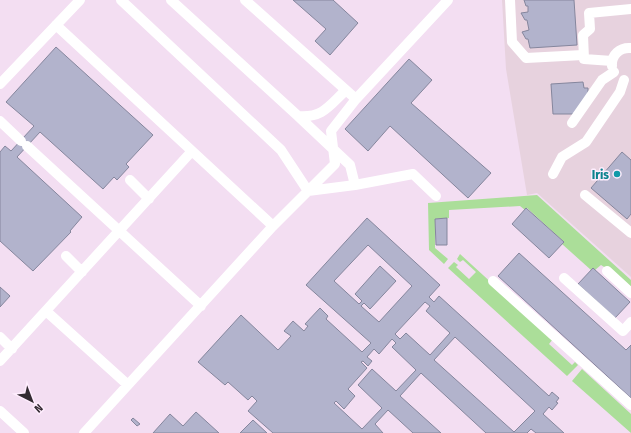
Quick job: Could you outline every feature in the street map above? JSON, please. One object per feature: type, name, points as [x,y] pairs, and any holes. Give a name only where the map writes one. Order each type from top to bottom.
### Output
[{"type":"street","points":[[0,84],[80,0]]},
{"type":"street","points":[[121,0],[282,150],[308,190]]},
{"type":"street","points":[[171,0],[350,165],[355,185]]},
{"type":"street","points":[[245,0],[356,99]]},
{"type":"street","points":[[84,433],[273,226],[335,164],[331,131],[356,99],[448,0]]},
{"type":"street","points":[[510,0],[512,42],[526,58],[584,55]]},
{"type":"street","points":[[612,60],[584,59],[583,35],[590,29],[589,13],[631,9]]},
{"type":"street","points":[[56,25],[273,226]]},
{"type":"street","points":[[614,72],[612,60],[619,50],[631,48]]},
{"type":"street","points":[[553,174],[562,157],[586,142],[628,80],[614,72]]},
{"type":"street","points":[[572,123],[602,80],[614,72]]},
{"type":"street","points":[[298,116],[311,117],[322,113],[346,90]]},
{"type":"street","points":[[0,121],[201,306]]},
{"type":"street","points":[[0,361],[192,151]]},
{"type":"street","points":[[308,190],[355,185],[413,174],[436,196]]},
{"type":"street","points":[[130,180],[149,199]]},
{"type":"street","points":[[585,195],[631,233]]},
{"type":"street","points":[[66,256],[82,272]]},
{"type":"street","points":[[607,271],[631,293]]},
{"type":"street","points":[[564,278],[623,331],[631,322]]},
{"type":"street","points":[[493,281],[631,405]]},
{"type":"street","points":[[46,311],[128,385]]},
{"type":"street","points":[[0,337],[12,348]]},
{"type":"street","points":[[0,411],[24,433]]},
{"type":"shaded area","points":[[502,0],[631,0],[631,277],[537,193],[527,195],[506,69]]},
{"type":"green space","points":[[537,195],[631,280],[631,287],[620,277],[601,265],[595,270],[593,268],[591,270],[562,244],[563,241],[527,208],[525,210],[520,206],[449,210],[449,218],[435,219],[435,248],[448,259],[444,264],[429,250],[428,203]]},
{"type":"green space","points":[[460,254],[553,339],[549,344],[572,365],[575,362],[578,365],[567,376],[448,268],[454,262],[458,265],[456,267],[469,279],[476,272],[463,260],[460,262],[457,259]]},
{"type":"green space","points":[[582,369],[631,414],[631,433],[572,381]]},
{"type":"building","points":[[293,0],[333,0],[358,23],[330,55],[315,41],[326,29]]},
{"type":"building","points":[[524,0],[574,0],[577,45],[530,48],[528,39],[526,39],[522,32],[529,30],[527,20],[525,20],[521,13],[528,12],[528,6],[526,6]]},
{"type":"building","points":[[56,47],[153,135],[126,164],[129,167],[117,180],[114,177],[103,189],[40,132],[17,157],[82,217],[70,231],[71,232],[33,271],[0,241],[0,152],[5,146],[11,151],[34,126],[6,102]]},
{"type":"building","points":[[409,59],[432,80],[411,103],[491,173],[468,198],[390,126],[368,151],[345,129]]},
{"type":"building","points":[[583,82],[584,88],[588,88],[588,94],[575,114],[553,114],[551,84]]},
{"type":"building","name":"Iris","points":[[622,152],[631,160],[631,214],[627,219],[591,188]]},
{"type":"building","points":[[526,208],[564,242],[549,258],[512,224]]},
{"type":"building","points":[[367,218],[440,285],[429,297],[434,302],[439,296],[549,396],[552,392],[559,398],[556,402],[558,403],[552,410],[549,407],[543,414],[564,433],[536,433],[531,429],[527,433],[486,433],[421,373],[400,396],[441,433],[413,433],[388,410],[375,424],[383,433],[273,433],[248,411],[257,401],[252,396],[248,400],[228,382],[225,385],[198,362],[241,315],[278,350],[291,336],[284,331],[293,321],[304,331],[308,326],[305,324],[320,308],[328,316],[326,319],[362,352],[371,343],[306,285]],"holes":[[[368,245],[412,286],[379,322],[361,306],[364,303],[370,309],[396,281],[380,266],[355,294],[362,301],[359,304],[334,281]],[[425,302],[430,306],[426,311],[450,333],[430,355],[406,333],[400,339],[395,334]],[[455,337],[535,411],[514,432],[434,360]],[[392,339],[396,343],[392,347],[416,370],[396,391],[372,369],[358,385],[382,408],[362,429],[334,403],[336,401],[344,409],[355,396],[348,389],[367,368],[361,362],[363,361],[368,366],[372,361],[367,357],[374,349],[379,354]]]},
{"type":"building","points":[[447,218],[447,245],[436,245],[435,219]]},
{"type":"building","points":[[519,253],[626,350],[631,345],[631,398],[498,276]]},
{"type":"building","points":[[593,268],[630,302],[615,318],[578,284]]},
{"type":"building","points":[[0,287],[10,296],[0,307]]},
{"type":"building","points":[[196,412],[219,433],[153,433],[170,414],[183,426]]},
{"type":"building","points":[[133,418],[140,424],[137,426],[131,420]]},
{"type":"building","points":[[253,420],[267,433],[240,433]]},
{"type":"place","name":"Iris","points":[[617,174]]}]
